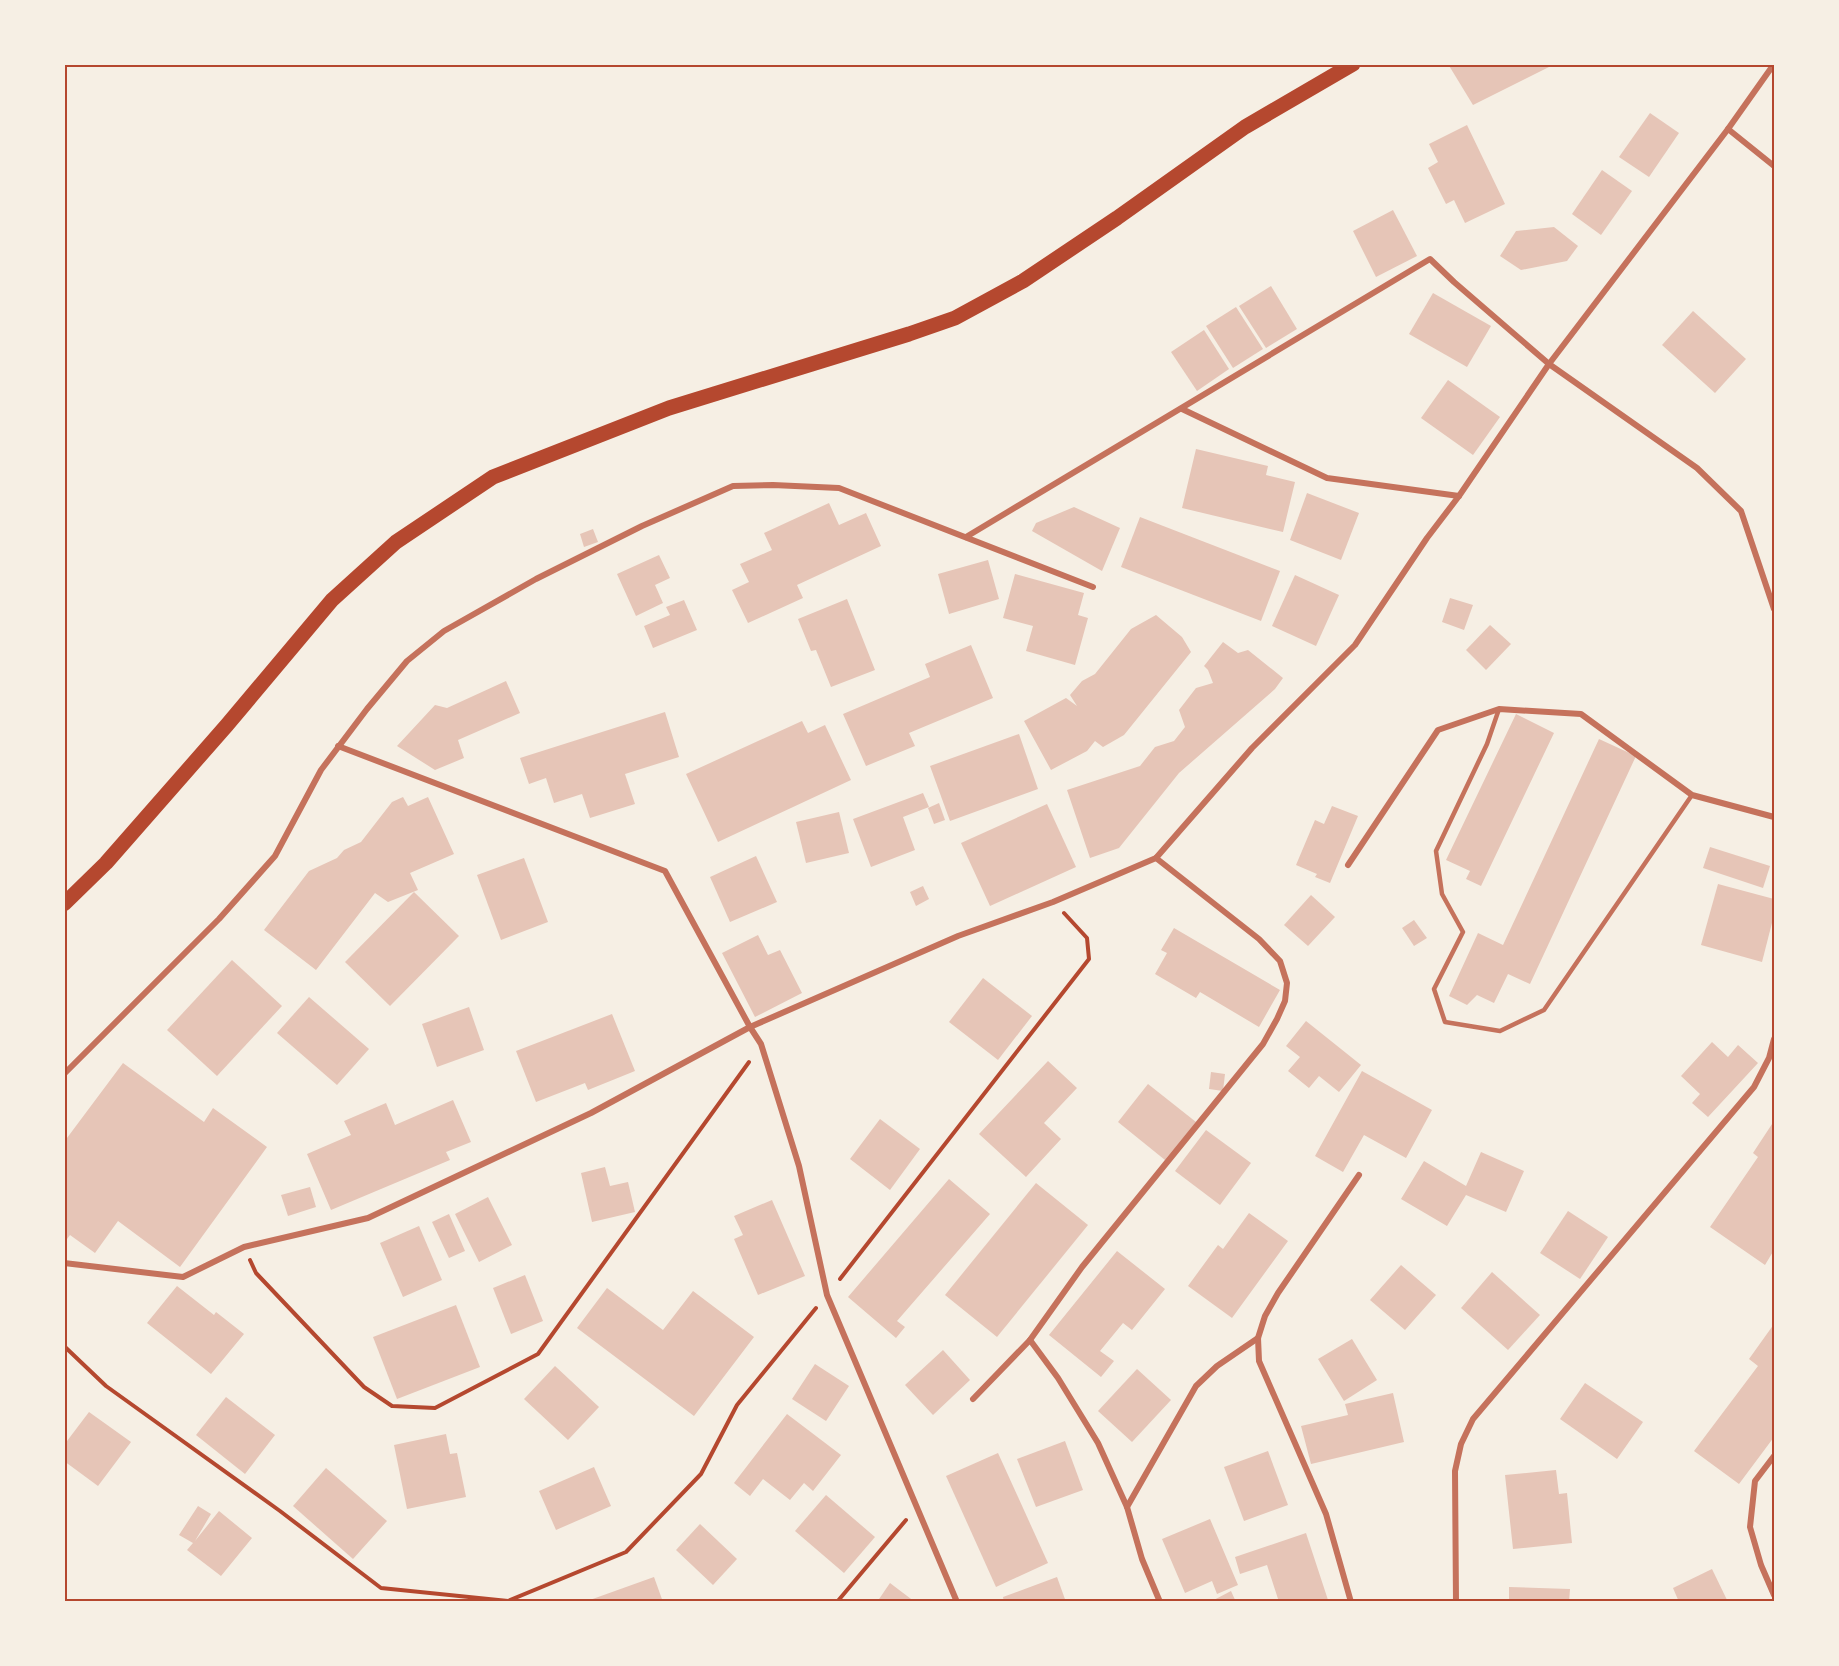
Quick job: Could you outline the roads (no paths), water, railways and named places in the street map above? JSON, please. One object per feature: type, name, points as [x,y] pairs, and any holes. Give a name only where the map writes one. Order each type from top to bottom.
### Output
[{"type":"main road","points":[[64,904],[105,863],[227,725],[332,600],[396,542],[493,477],[669,408],[955,318],[1023,281],[1117,218],[1245,127],[1353,64]]},
{"type":"street","points":[[64,1263],[183,1277],[244,1247],[368,1218],[591,1113],[750,1027],[958,936],[1053,902],[1156,858],[1252,748],[1355,645],[1427,537],[1459,496],[1549,364],[1728,129],[1774,64]]},
{"type":"street","points":[[1728,129],[1774,166]]},
{"type":"street","points":[[966,537],[1430,259],[1549,364],[1697,468],[1741,511],[1774,609]]},
{"type":"street","points":[[1182,409],[1327,478],[1459,496]]},
{"type":"street","points":[[64,1074],[219,919],[275,856],[321,770],[407,661],[444,631],[536,579],[642,525],[733,486],[840,488],[1093,587]]},
{"type":"street","points":[[1348,865],[1438,730],[1499,709],[1581,714],[1692,795],[1774,817]]},
{"type":"street","points":[[338,746],[666,871],[761,1044],[799,1166],[827,1295],[957,1602]]},
{"type":"street","points":[[973,1400],[1030,1340],[1082,1268],[1263,1044],[1285,1001],[1287,983],[1280,961],[1259,939],[1156,858]]},
{"type":"street","points":[[1456,1602],[1455,1471],[1461,1444],[1473,1419],[1754,1087],[1769,1059],[1774,1039]]},
{"type":"street","points":[[1351,1602],[1326,1514],[1259,1361],[1258,1338],[1265,1316],[1278,1293],[1359,1175]]},
{"type":"street","points":[[1127,1507],[1196,1386],[1217,1366],[1258,1338]]},
{"type":"street","points":[[1030,1340],[1058,1378],[1098,1443],[1127,1507],[1142,1559],[1160,1602]]},
{"type":"street","points":[[1774,1456],[1755,1481],[1750,1527],[1761,1565],[1774,1595]]},
{"type":"lane","points":[[1499,709],[1487,744],[1436,851],[1442,894],[1463,932],[1434,989],[1445,1022],[1500,1031],[1544,1010],[1692,795]]}]
